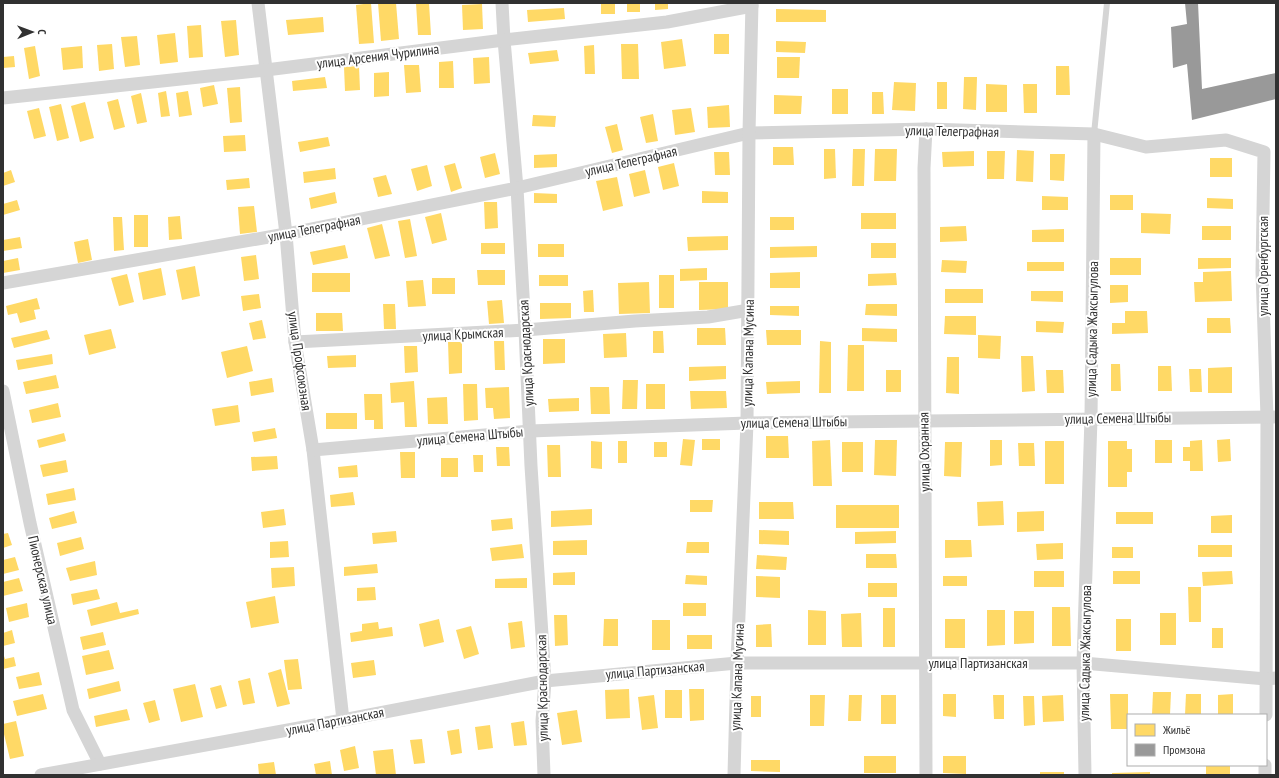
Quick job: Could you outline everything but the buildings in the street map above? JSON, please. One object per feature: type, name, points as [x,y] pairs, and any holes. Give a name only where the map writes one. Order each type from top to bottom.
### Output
[{"type":"street","name":"улица Профсоюзная","points":[[258,3],[286,234],[295,342],[313,450],[343,720]]},
{"type":"street","name":"улица Краснодарская","points":[[502,3],[517,188],[535,539],[545,681],[542,721],[544,775]]},
{"type":"street","name":"улица Арсения Чурилина","points":[[3,98],[266,70],[504,40],[667,22],[752,5]]},
{"type":"street","name":"улица Капана Мусина","points":[[734,775],[747,423],[749,310],[749,133],[752,5]]},
{"type":"street","name":"улица Телеграфная","points":[[3,282],[286,234],[517,188],[749,133],[926,129],[1094,134],[1146,147],[1226,140],[1264,152]]},
{"type":"street","name":"улица Охранная","points":[[926,129],[924,168],[926,775]]},
{"type":"street","name":"улица Садыка Жаксыгулова","points":[[1085,775],[1083,663],[1091,418],[1094,134]]},
{"type":"street","name":"улица Оренбургская","points":[[1264,152],[1262,272],[1272,417],[1271,679],[1266,714]]},
{"type":"street","name":"улица Крымская","points":[[295,342],[525,330],[708,317],[749,310]]},
{"type":"street","name":"Пионерская улица","points":[[3,391],[30,523],[73,710],[100,764]]},
{"type":"street","name":"улица Семена Штыбы","points":[[313,450],[530,431],[747,423],[1272,417]]},
{"type":"street","name":"улица Партизанская","points":[[42,775],[343,720],[545,681],[737,663],[1083,663],[1271,679]]},
{"type":"lane","name":"улица Садыка Жаксыгулова","points":[[1094,134],[1107,3]]}]
